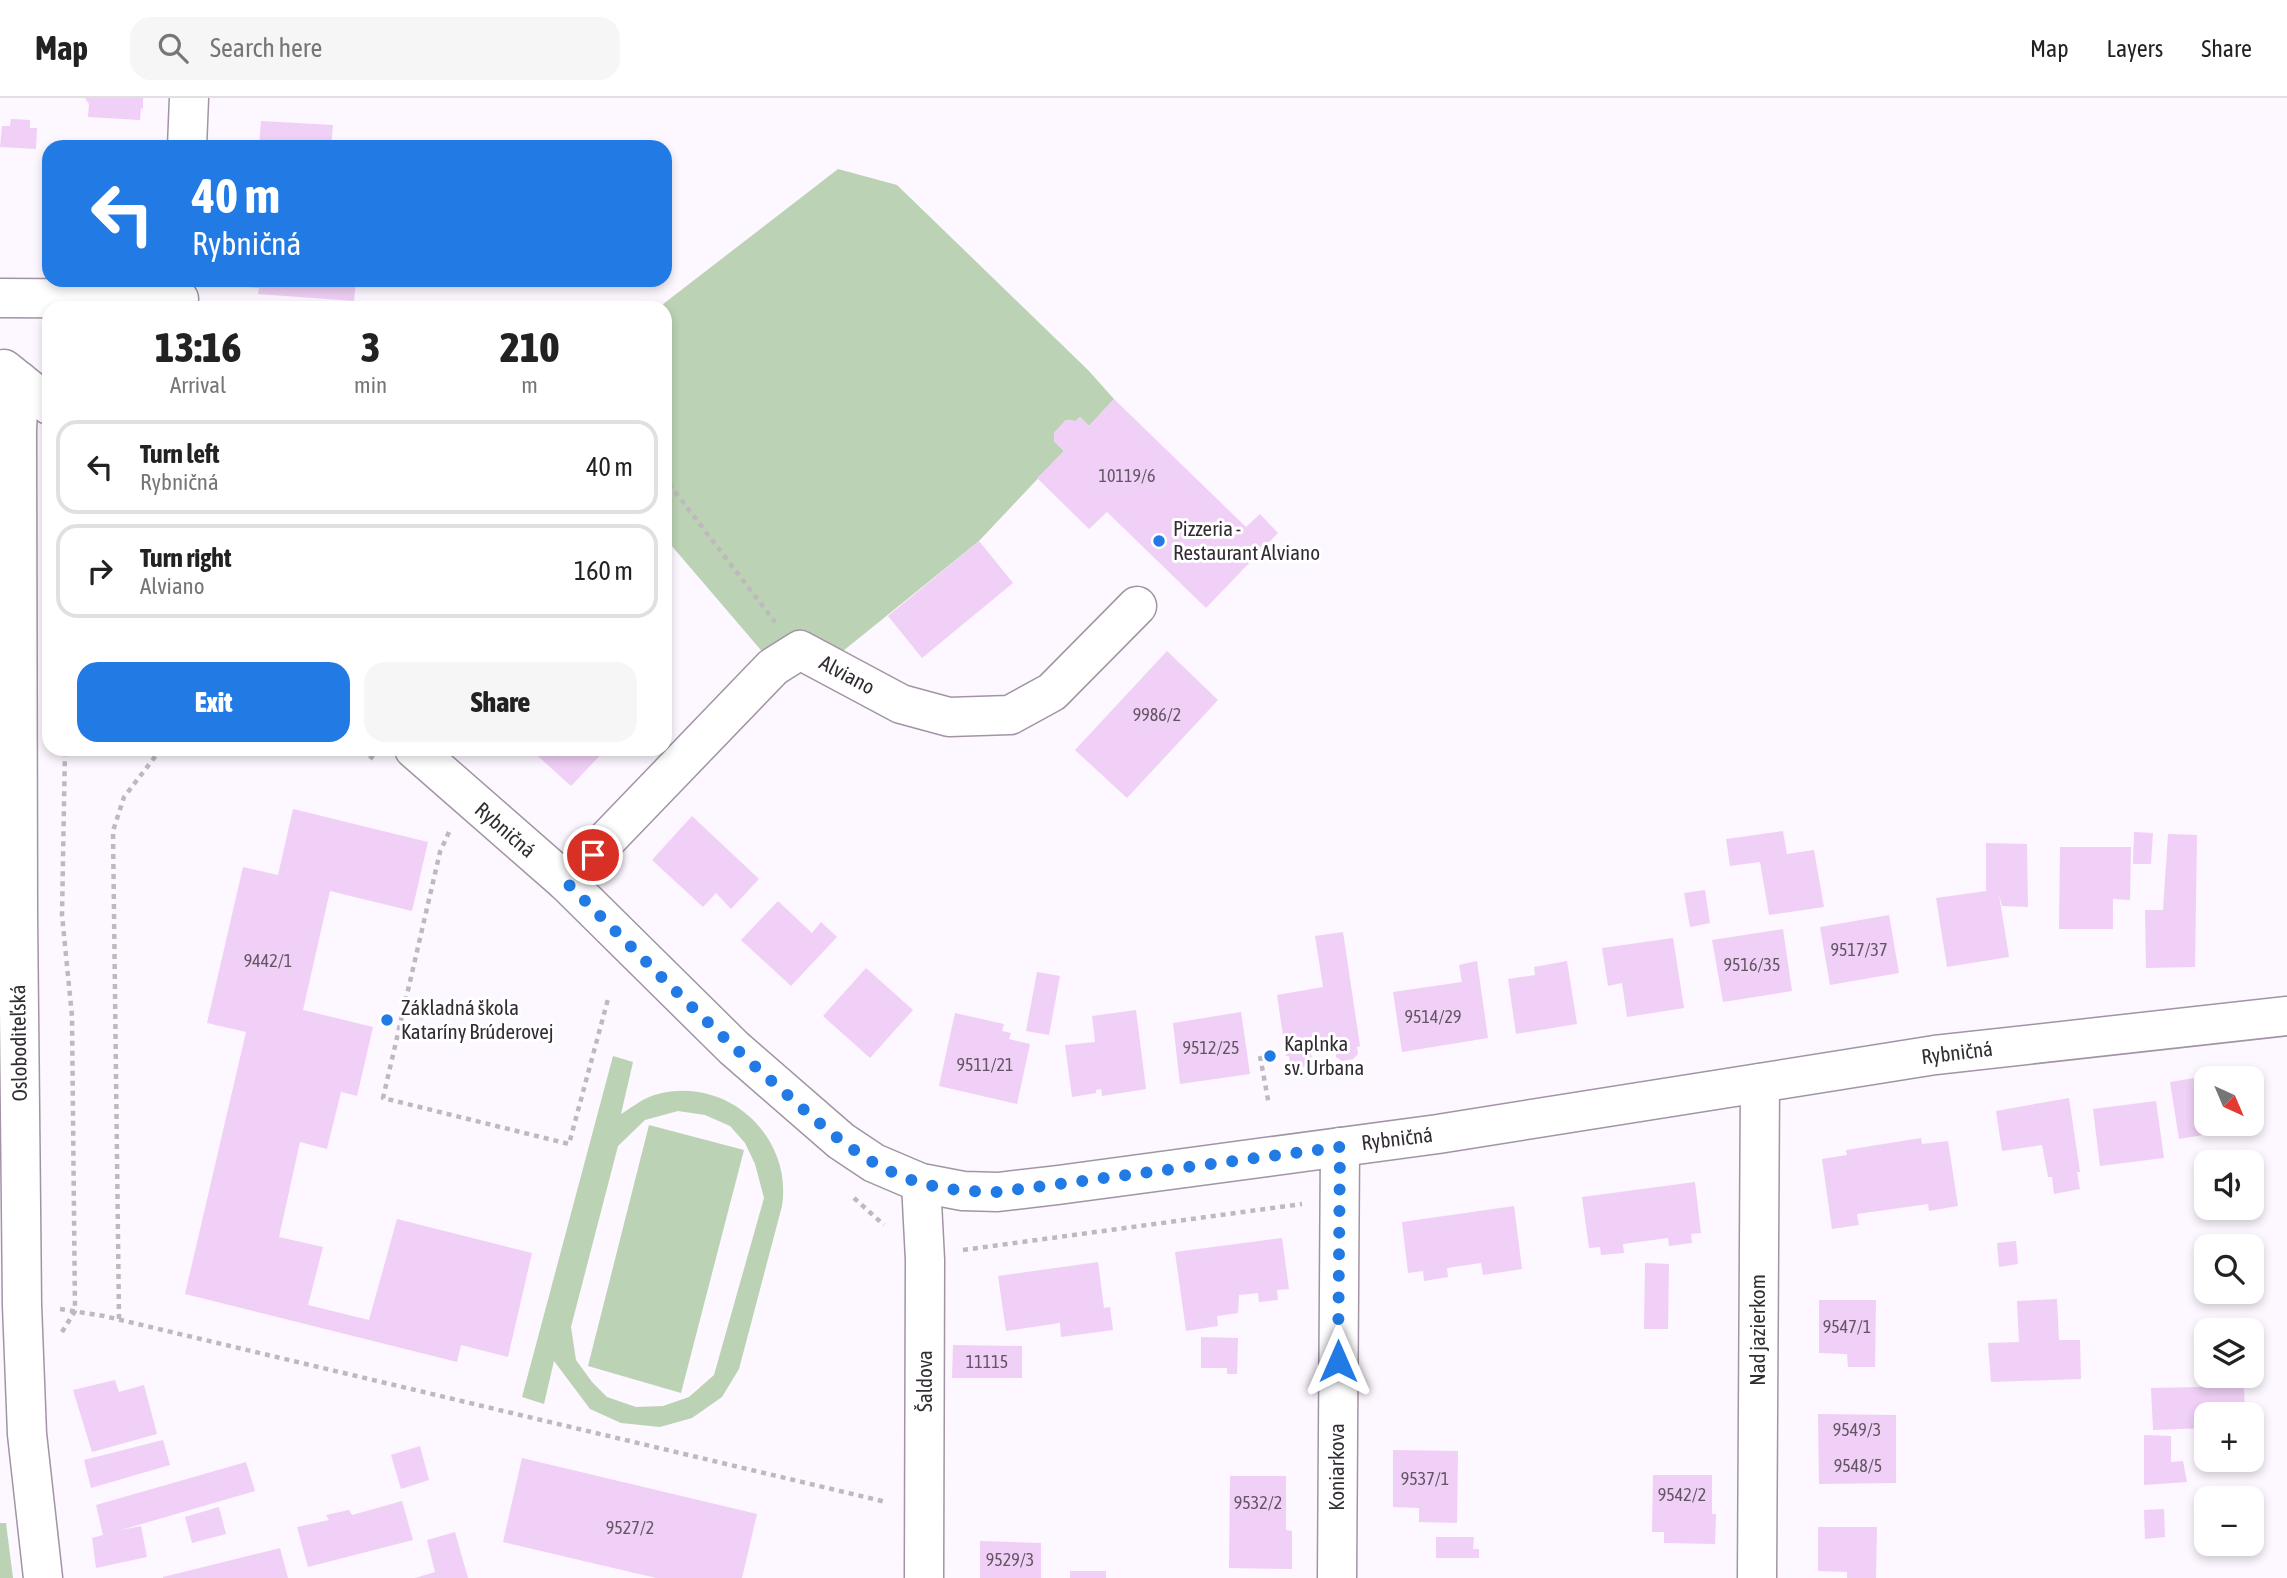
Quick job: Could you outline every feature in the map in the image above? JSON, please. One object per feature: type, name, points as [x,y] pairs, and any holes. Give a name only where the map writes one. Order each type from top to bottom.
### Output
[{"type":"street","points":[[187,140],[190,98]]},
{"type":"street","points":[[0,298],[180,296]]},
{"type":"street","points":[[10,373],[42,399]]},
{"type":"street","name":"Osloboditeľská","points":[[10,373],[17,431],[18,915],[24,1362],[14,1435],[43,1578]]},
{"type":"street","name":"Alviano","points":[[566,882],[773,667],[797,651],[800,650],[901,704],[950,717],[1010,716],[1052,692],[1137,606]]},
{"type":"street","name":"Rybničná","points":[[422,756],[566,882],[734,1048],[841,1141],[874,1163],[921,1183],[963,1191],[998,1192],[1438,1134],[1935,1055],[2287,1016]]},
{"type":"street","name":"Nad jazierkom","points":[[1757,1578],[1760,1083]]},
{"type":"street","name":"Koniarkova","points":[[1336,1578],[1340,1147]]},
{"type":"street","name":"Šaldova","points":[[921,1183],[925,1260],[924,1578]]},
{"type":"path","points":[[672,488],[797,651]]},
{"type":"path","points":[[24,1362],[48,1358],[75,1311],[72,1016],[62,915],[65,756]]},
{"type":"path","points":[[119,1320],[113,831],[124,797],[156,756]]},
{"type":"path","points":[[466,796],[440,852],[383,1098],[569,1144],[608,999]]},
{"type":"path","points":[[1260,1055],[1269,1105]]},
{"type":"path","points":[[956,1260],[962,1250],[1310,1203]]},
{"type":"path","points":[[22,1304],[119,1320],[885,1502],[925,1508]]},
{"type":"green space","points":[[838,169],[897,185],[1088,370],[1114,399],[1089,426],[1080,417],[1076,421],[1066,420],[1054,433],[1054,441],[1064,451],[979,541],[822,668],[805,661],[784,677],[672,546],[672,301],[667,301]]},
{"type":"green space","points":[[613,1056],[633,1062],[621,1114],[653,1095],[684,1091],[708,1094],[731,1103],[750,1117],[766,1135],[777,1157],[783,1181],[782,1206],[739,1369],[722,1397],[692,1418],[660,1427],[621,1423],[590,1409],[554,1361],[544,1404],[522,1397]],"holes":[[[678,1111],[705,1115],[730,1126],[745,1143],[755,1164],[764,1198],[714,1375],[689,1397],[663,1406],[636,1407],[607,1397],[592,1382],[576,1360],[571,1327],[618,1146],[645,1120]]]},
{"type":"green space","points":[[649,1125],[744,1150],[681,1393],[588,1366]]},
{"type":"green space","points":[[0,1523],[6,1523],[13,1578],[0,1578]]},
{"type":"building","points":[[85,98],[143,98],[140,120],[88,117],[89,104]]},
{"type":"building","points":[[11,119],[30,120],[30,128],[37,128],[36,149],[0,147],[2,126],[10,126]]},
{"type":"building","points":[[261,121],[333,125],[332,140],[260,140]]},
{"type":"building","points":[[246,287],[355,287],[354,301],[258,294],[259,288]]},
{"type":"building","points":[[1114,399],[1246,527],[1260,514],[1278,533],[1206,608],[1107,512],[1089,529],[1037,478],[1064,451],[1054,441],[1054,433],[1066,420],[1076,421],[1080,417],[1089,426]]},
{"type":"building","points":[[979,541],[1013,583],[922,658],[888,616]]},
{"type":"building","points":[[1167,651],[1218,700],[1127,798],[1075,750]]},
{"type":"building","points":[[538,756],[599,756],[571,786]]},
{"type":"building","points":[[293,809],[428,842],[412,911],[330,891],[303,1010],[373,1027],[357,1096],[341,1092],[327,1149],[300,1142],[279,1237],[323,1247],[308,1305],[369,1320],[397,1219],[532,1253],[508,1357],[461,1345],[457,1362],[185,1294],[246,1032],[207,1023],[243,867],[278,875]]},
{"type":"building","points":[[692,816],[759,879],[731,909],[716,893],[703,907],[652,860]]},
{"type":"building","points":[[1783,831],[1787,854],[1814,850],[1824,907],[1769,915],[1760,862],[1730,866],[1726,839]]},
{"type":"building","points":[[2134,832],[2153,833],[2151,864],[2133,864]]},
{"type":"building","points":[[2168,834],[2197,835],[2195,967],[2146,968],[2145,910],[2163,910]]},
{"type":"building","points":[[1986,843],[2027,844],[2028,907],[2002,906],[1999,895],[2009,957],[1947,967],[1936,898],[1986,891]]},
{"type":"building","points":[[2060,847],[2131,847],[2130,900],[2113,899],[2113,929],[2059,929]]},
{"type":"building","points":[[1705,890],[1710,923],[1690,927],[1684,893]]},
{"type":"building","points":[[778,901],[812,933],[821,922],[837,937],[791,986],[741,940]]},
{"type":"building","points":[[1889,915],[1899,973],[1830,985],[1820,927]]},
{"type":"building","points":[[1783,929],[1792,991],[1723,1002],[1712,940]]},
{"type":"building","points":[[1343,932],[1360,1046],[1357,1047],[1358,1054],[1353,1059],[1342,1061],[1336,1057],[1336,1049],[1311,1053],[1312,1060],[1307,1066],[1296,1068],[1290,1064],[1289,1056],[1286,1056],[1277,995],[1323,987],[1315,936]]},
{"type":"building","points":[[1673,938],[1684,1008],[1627,1017],[1622,983],[1608,986],[1602,948]]},
{"type":"building","points":[[1477,961],[1488,1038],[1402,1052],[1393,992],[1462,982],[1459,965]]},
{"type":"building","points":[[1567,961],[1577,1024],[1516,1034],[1508,979],[1535,975],[1534,967]]},
{"type":"building","points":[[866,968],[913,1010],[870,1058],[823,1016]]},
{"type":"building","points":[[1037,972],[1060,976],[1049,1035],[1026,1031]]},
{"type":"building","points":[[1136,1010],[1146,1089],[1102,1096],[1101,1089],[1096,1090],[1096,1093],[1072,1097],[1065,1045],[1095,1042],[1092,1016]]},
{"type":"building","points":[[1241,1012],[1250,1074],[1180,1084],[1173,1023]]},
{"type":"building","points":[[955,1013],[1004,1024],[1002,1031],[1011,1033],[1009,1039],[1030,1044],[1017,1104],[939,1086]]},
{"type":"building","name":"Kaplnka sv. Urbana","points":[[1271,1049],[1276,1059],[1269,1064],[1263,1053]]},
{"type":"building","points":[[2194,1078],[2194,1136],[2197,1136],[2179,1139],[2170,1082]]},
{"type":"building","points":[[2069,1098],[2080,1189],[2054,1194],[2052,1177],[2048,1177],[2042,1145],[2002,1151],[1996,1111]]},
{"type":"building","points":[[2156,1101],[2164,1158],[2100,1166],[2093,1109]]},
{"type":"building","points":[[1921,1138],[1922,1144],[1948,1141],[1958,1206],[1929,1211],[1928,1204],[1857,1214],[1859,1225],[1832,1229],[1822,1159],[1847,1155],[1846,1150]]},
{"type":"building","points":[[1695,1182],[1701,1233],[1691,1234],[1692,1243],[1669,1246],[1668,1238],[1623,1244],[1624,1253],[1601,1255],[1600,1247],[1589,1248],[1582,1197]]},
{"type":"building","points":[[1514,1206],[1522,1269],[1483,1275],[1481,1263],[1447,1268],[1448,1277],[1424,1281],[1423,1271],[1408,1273],[1402,1222]]},
{"type":"building","points":[[1282,1238],[1289,1289],[1277,1290],[1278,1300],[1259,1302],[1258,1293],[1239,1295],[1238,1313],[1217,1316],[1218,1326],[1186,1331],[1175,1252]]},
{"type":"building","points":[[2016,1241],[2018,1264],[1999,1267],[1997,1243]]},
{"type":"building","points":[[1098,1262],[1104,1308],[1110,1307],[1113,1330],[1061,1337],[1060,1323],[1006,1331],[998,1276]]},
{"type":"building","points":[[1645,1263],[1669,1264],[1668,1329],[1644,1329]]},
{"type":"building","points":[[2057,1299],[2059,1340],[2080,1340],[2081,1379],[1991,1382],[1988,1343],[2019,1342],[2017,1301]]},
{"type":"building","points":[[1819,1300],[1876,1300],[1875,1367],[1848,1367],[1847,1354],[1819,1353]]},
{"type":"building","points":[[1201,1337],[1238,1338],[1237,1374],[1227,1374],[1227,1368],[1201,1368]]},
{"type":"building","points":[[953,1345],[1022,1346],[1022,1378],[952,1378]]},
{"type":"building","points":[[115,1380],[119,1392],[144,1385],[157,1434],[92,1452],[73,1390]]},
{"type":"building","points":[[2151,1388],[2244,1388],[2245,1402],[2194,1402],[2194,1428],[2153,1430]]},
{"type":"building","points":[[1818,1414],[1896,1415],[1896,1483],[1819,1484]]},
{"type":"building","points":[[2144,1435],[2171,1436],[2171,1462],[2183,1461],[2187,1482],[2144,1485]]},
{"type":"building","points":[[163,1440],[170,1465],[91,1488],[84,1460]]},
{"type":"building","points":[[420,1446],[429,1480],[401,1489],[391,1455]]},
{"type":"building","points":[[1393,1450],[1458,1451],[1457,1523],[1419,1522],[1419,1508],[1393,1507]]},
{"type":"building","points":[[522,1458],[757,1514],[742,1578],[656,1578],[503,1542]]},
{"type":"building","points":[[246,1462],[255,1491],[121,1530],[141,1526],[147,1557],[96,1568],[92,1538],[103,1535],[96,1505]]},
{"type":"building","points":[[1653,1475],[1712,1475],[1712,1514],[1716,1514],[1715,1544],[1664,1543],[1664,1532],[1652,1532]]},
{"type":"building","points":[[1230,1476],[1286,1476],[1286,1530],[1292,1531],[1292,1569],[1229,1568]]},
{"type":"building","points":[[402,1501],[413,1540],[308,1567],[297,1527],[329,1520],[326,1515],[349,1510],[352,1515]]},
{"type":"building","points":[[219,1507],[226,1534],[192,1543],[185,1517]]},
{"type":"building","points":[[2164,1509],[2165,1537],[2145,1539],[2144,1510]]},
{"type":"building","points":[[1818,1527],[1877,1527],[1876,1578],[1847,1578],[1847,1572],[1818,1571]]},
{"type":"building","points":[[455,1532],[468,1578],[415,1578],[435,1572],[427,1540]]},
{"type":"building","points":[[1436,1537],[1474,1537],[1473,1549],[1479,1549],[1479,1558],[1436,1558]]},
{"type":"building","points":[[980,1541],[1041,1543],[1041,1578],[980,1578]]},
{"type":"building","points":[[280,1548],[288,1578],[163,1578],[163,1577]]},
{"type":"building","points":[[1070,1571],[1106,1571],[1106,1578],[1070,1578]]},
{"type":"place","name":"Pizzeria - Restaurant Alviano","points":[[1159,541]]},
{"type":"place","name":"Základná škola Kataríny Brúderovej","points":[[387,1020]]},
{"type":"place","name":"Kaplnka sv. Urbana","points":[[1270,1056]]},
{"type":"route","points":[[593,855],[566,882],[734,1048],[841,1141],[896,1174],[921,1183],[963,1191],[998,1192],[1340,1147],[1338,1361]]}]
